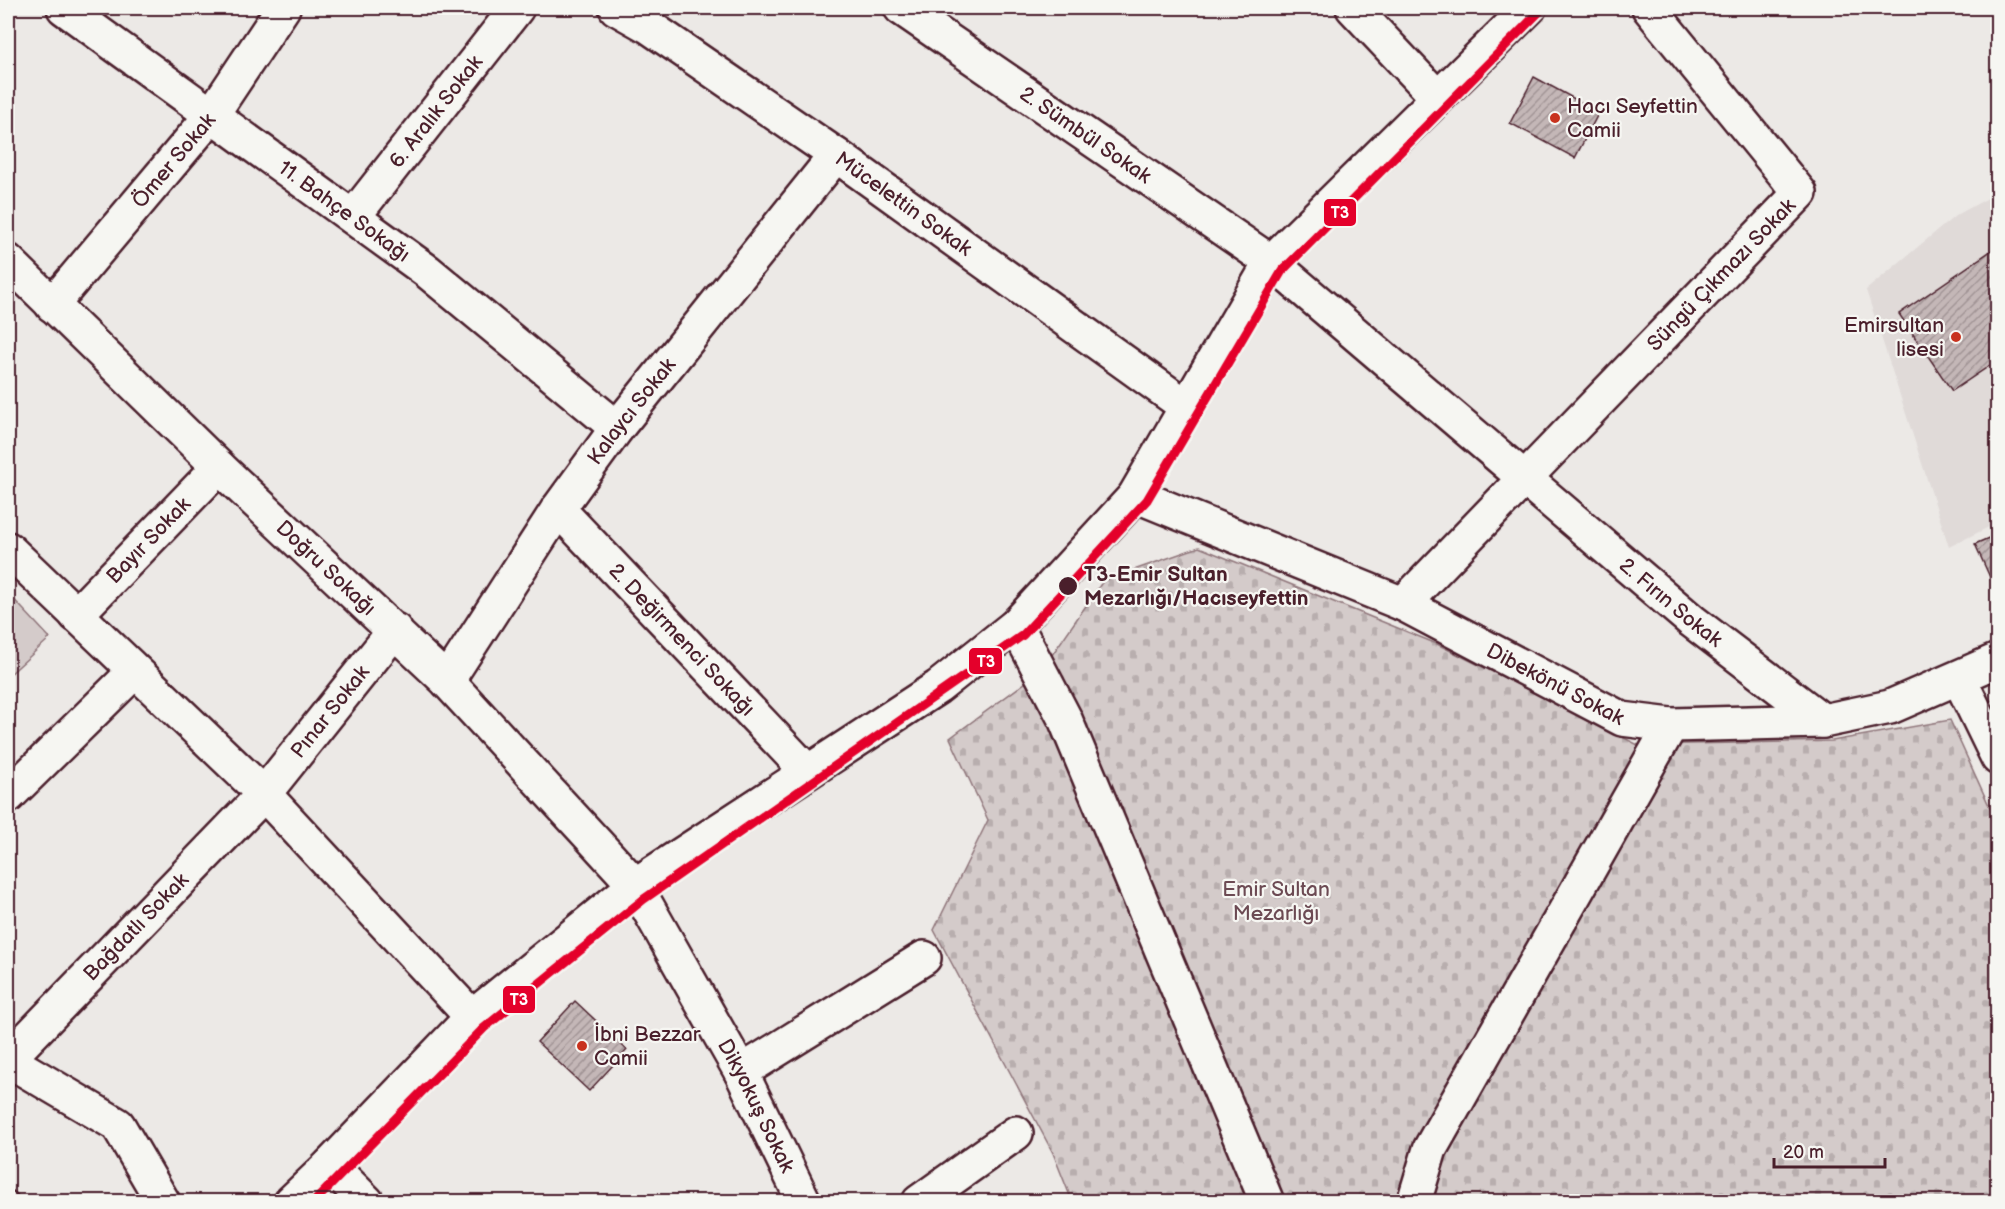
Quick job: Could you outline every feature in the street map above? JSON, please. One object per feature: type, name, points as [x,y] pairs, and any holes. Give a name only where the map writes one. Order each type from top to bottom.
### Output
[{"type":"street","name":"11. Bahçe Sokağı","points":[[64,8],[427,271],[617,428]]},
{"type":"street","name":"Ömer Sokak","points":[[52,305],[211,116],[283,8]]},
{"type":"street","name":"6. Aralık Sokak","points":[[353,217],[518,8]]},
{"type":"street","name":"Mücelettin Sokak","points":[[616,8],[654,17],[836,155],[1187,407]]},
{"type":"street","name":"2. Sümbül Sokak","points":[[901,8],[1271,262]]},
{"type":"street","points":[[1353,8],[1438,98]]},
{"type":"street","points":[[291,1202],[330,1165],[471,1017],[635,885],[938,687],[1016,625],[1134,497],[1271,262],[1529,8]]},
{"type":"street","name":"Süngü Çıkmazı Sokak","points":[[1523,477],[1800,192],[1649,8]]},
{"type":"street","name":"Kalaycı Sokak","points":[[447,681],[558,510],[617,428],[836,155]]},
{"type":"street","name":"Doğru Sokağı","points":[[8,261],[219,467],[447,681],[635,885]]},
{"type":"street","name":"2. Fırın Sokak","points":[[1271,262],[1692,621],[1823,721]]},
{"type":"street","name":"Bayır Sokak","points":[[76,615],[219,467]]},
{"type":"street","points":[[1403,604],[1523,477]]},
{"type":"street","name":"Dibekönü Sokak","points":[[1134,497],[1147,500],[1403,604],[1622,719],[1671,725],[1823,721],[1890,707],[1998,660]]},
{"type":"street","name":"2. Değirmenci Sokağı","points":[[558,510],[807,771]]},
{"type":"street","points":[[8,549],[264,794],[471,1017]]},
{"type":"street","points":[[1016,625],[1023,634],[1065,719],[1267,1202]]},
{"type":"street","name":"Pınar Sokak","points":[[264,794],[395,630]]},
{"type":"street","points":[[8,796],[135,671]]},
{"type":"street","points":[[1959,678],[1998,758]]},
{"type":"street","points":[[1414,1202],[1430,1149],[1671,725]]},
{"type":"street","name":"Bağdatlı Sokak","points":[[8,1059],[264,794]]},
{"type":"street","name":"Dikyokuş Sokak","points":[[635,885],[741,1072],[804,1202]]},
{"type":"street","points":[[741,1072],[924,957]]},
{"type":"street","points":[[8,1059],[118,1125],[164,1202]]},
{"type":"street","points":[[919,1202],[1016,1133]]},
{"type":"street","points":[[330,1165],[367,1202]]},
{"type":"shaded area","points":[[1997,193],[1997,523],[1949,547],[1866,290],[1955,216]]},
{"type":"green space","name":"Emir Sultan Mezarlığı","points":[[1199,547],[1437,644],[1638,745],[1832,741],[1950,720],[1997,823],[1997,1201],[1072,1201],[1053,1153],[934,930],[988,820],[950,738],[1041,671],[1103,581]]},
{"type":"green space","points":[[8,593],[50,638],[8,676]]},
{"type":"building","name":"Hacı Seyfettin Camii","points":[[1534,77],[1599,112],[1575,158],[1510,123]]},
{"type":"building","name":"Emirsultan lisesi","points":[[1998,246],[1998,360],[1952,391],[1899,314]]},
{"type":"building","points":[[1998,534],[1998,595],[1975,544]]},
{"type":"building","name":"İbni Bezzar Camii","points":[[575,1001],[627,1050],[589,1091],[537,1042]]},
{"type":"transit line","name":"T3","points":[[314,1202],[484,1028],[644,899],[1023,635],[1147,500],[1282,271],[1543,8]]},
{"type":"place","name":"Hacı Seyfettin Camii","points":[[1555,118]]},
{"type":"place","name":"Emirsultan lisesi","points":[[1956,337]]},
{"type":"place","name":"T3-Emir Sultan Mezarlığı/Hacıseyfettin","points":[[1068,586]]},
{"type":"place","name":"İbni Bezzar Camii","points":[[582,1046]]}]
